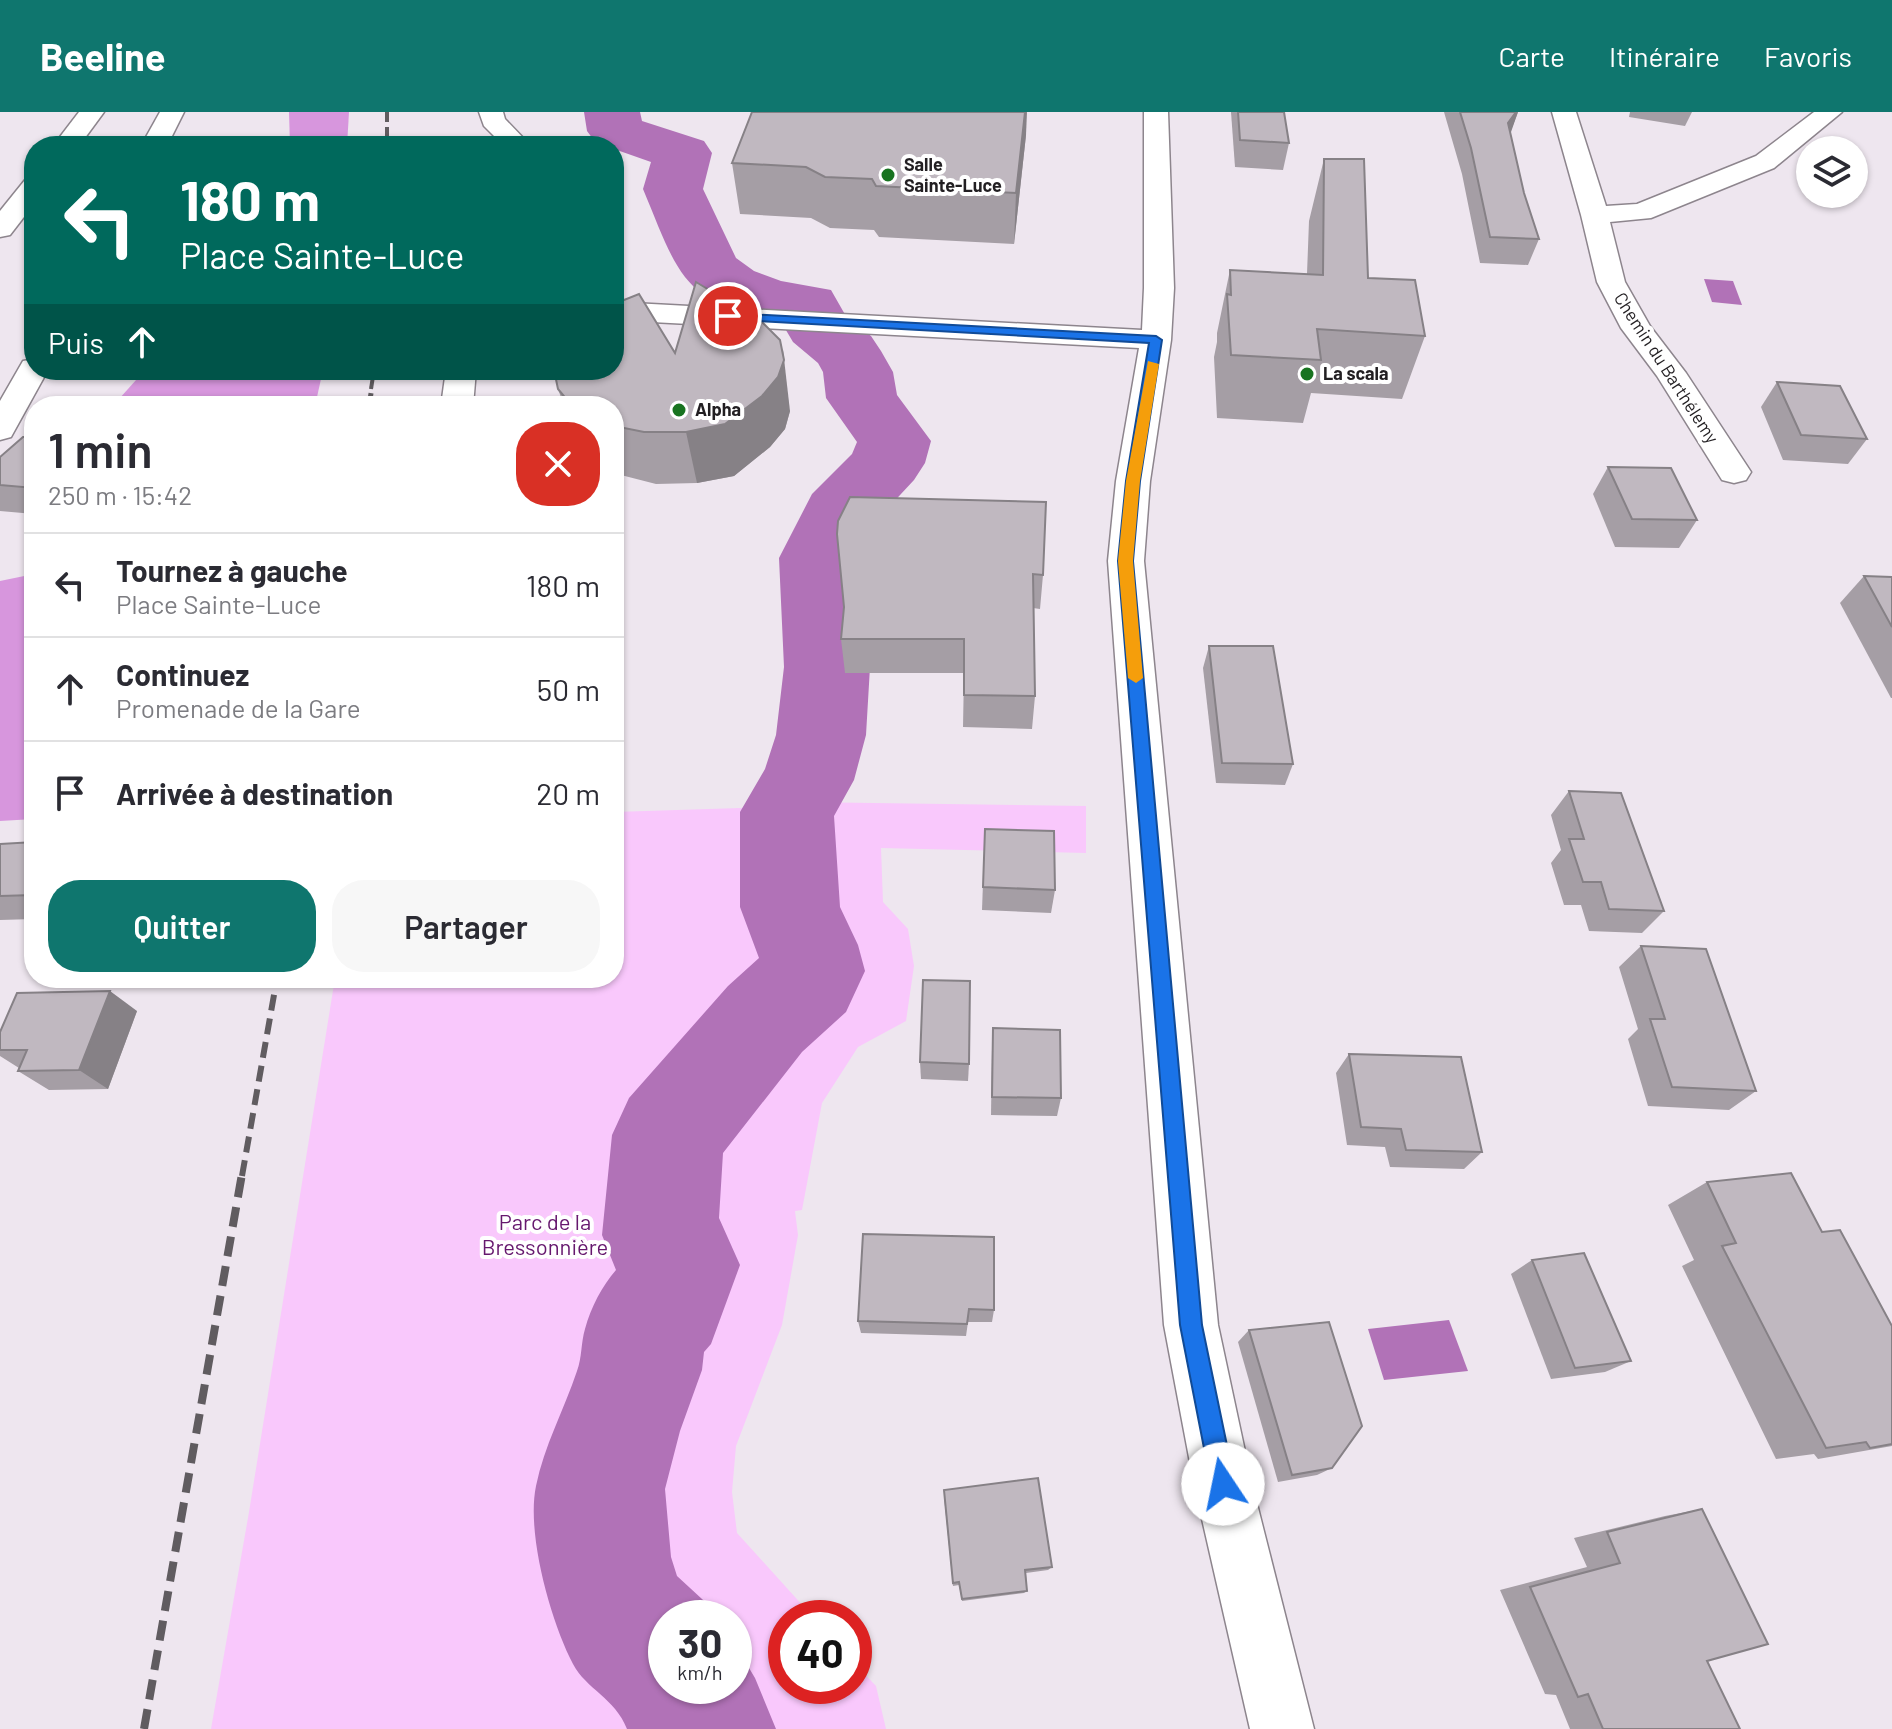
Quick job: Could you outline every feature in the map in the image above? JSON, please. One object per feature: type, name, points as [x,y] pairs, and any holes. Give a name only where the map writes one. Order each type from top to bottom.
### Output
[{"type":"street","points":[[74,136],[92,112]]},
{"type":"street","points":[[159,136],[172,112]]},
{"type":"street","points":[[491,112],[503,136]]},
{"type":"street","points":[[1156,112],[1159,288],[1156,340],[1133,481],[1126,561],[1191,1325],[1223,1484],[1282,1729]]},
{"type":"street","name":"Chemin du Barthélemy","points":[[1564,112],[1595,215],[1611,282],[1623,305],[1734,472]]},
{"type":"street","points":[[1595,215],[1641,212],[1765,162],[1830,112]]},
{"type":"street","points":[[0,229],[24,199]]},
{"type":"street","points":[[624,312],[1156,340]]},
{"type":"street","points":[[0,430],[27,380]]},
{"type":"green space","name":"Parc de la Bressonnière","points":[[801,802],[1086,806],[1086,853],[881,848],[883,902],[908,929],[914,966],[906,1021],[858,1047],[822,1103],[802,1210],[795,1211],[798,1235],[782,1325],[736,1446],[732,1492],[737,1533],[798,1600],[768,1600],[768,1704],[872,1704],[872,1682],[876,1686],[886,1729],[211,1729],[333,988],[624,988],[624,812],[801,806]]},
{"type":"shaded area","points":[[289,112],[349,112],[348,136],[290,136]]},
{"type":"shaded area","points":[[1704,279],[1733,281],[1742,305],[1712,302]]},
{"type":"shaded area","points":[[136,380],[321,380],[317,396],[122,396]]},
{"type":"shaded area","points":[[24,576],[24,820],[0,821],[0,581]]},
{"type":"shaded area","points":[[1449,1320],[1468,1371],[1384,1380],[1368,1329]]},
{"type":"building","points":[[752,112],[1025,112],[1016,193],[876,186],[872,179],[825,177],[806,167],[732,163]]},
{"type":"building","points":[[1238,112],[1284,112],[1289,143],[1240,140]]},
{"type":"building","points":[[1460,112],[1516,112],[1508,123],[1524,193],[1539,239],[1490,237]]},
{"type":"building","points":[[1324,159],[1364,159],[1368,278],[1415,280],[1425,336],[1317,329],[1321,360],[1231,355],[1227,294],[1231,295],[1230,270],[1323,275]]},
{"type":"building","points":[[696,282],[762,322],[780,340],[784,360],[778,377],[762,396],[725,424],[686,432],[644,432],[624,428],[624,396],[564,396],[558,389],[556,380],[624,380],[624,300],[639,294],[675,353]]},
{"type":"building","points":[[1777,382],[1840,386],[1867,439],[1801,435]]},
{"type":"building","points":[[24,437],[24,487],[0,485],[0,457]]},
{"type":"building","points":[[1608,467],[1671,468],[1697,520],[1632,519]]},
{"type":"building","points":[[850,497],[1046,502],[1043,575],[1033,574],[1035,696],[964,695],[964,639],[841,639],[844,607],[837,534],[838,521]]},
{"type":"building","points":[[1864,576],[1892,577],[1892,627]]},
{"type":"building","points":[[1209,646],[1273,646],[1293,764],[1222,763]]},
{"type":"building","points":[[1569,791],[1621,793],[1664,911],[1609,909],[1601,882],[1583,882],[1569,839],[1584,839]]},
{"type":"building","points":[[985,829],[1054,831],[1055,890],[983,887]]},
{"type":"building","points":[[24,843],[24,895],[0,896],[0,844]]},
{"type":"building","points":[[1641,946],[1706,949],[1756,1091],[1672,1087],[1650,1019],[1665,1019]]},
{"type":"building","points":[[923,980],[970,981],[969,1064],[920,1062]]},
{"type":"building","points":[[110,991],[79,1070],[18,1071],[27,1050],[0,1050],[0,1032],[17,993]]},
{"type":"building","points":[[993,1028],[1060,1030],[1061,1098],[992,1097]]},
{"type":"building","points":[[1349,1054],[1461,1057],[1482,1152],[1406,1150],[1401,1129],[1361,1127]]},
{"type":"building","points":[[1791,1173],[1822,1232],[1840,1230],[1892,1326],[1892,1444],[1870,1448],[1866,1442],[1826,1448],[1722,1246],[1736,1243],[1707,1182]]},
{"type":"building","points":[[863,1234],[994,1237],[994,1310],[969,1309],[967,1324],[858,1321]]},
{"type":"building","points":[[1584,1253],[1631,1361],[1575,1368],[1532,1260]]},
{"type":"building","points":[[1329,1322],[1362,1426],[1332,1468],[1292,1475],[1249,1330]]},
{"type":"building","points":[[1038,1478],[1052,1567],[1025,1570],[1027,1591],[962,1599],[959,1582],[953,1583],[944,1490]]},
{"type":"building","points":[[1702,1509],[1768,1644],[1707,1661],[1740,1729],[1603,1729],[1588,1694],[1578,1697],[1530,1587],[1620,1563],[1607,1532]]},
{"type":"waterway","points":[[612,112],[616,131],[683,153],[673,189],[709,268],[731,285],[770,299],[807,304],[817,328],[846,351],[858,372],[862,398],[894,441],[887,463],[840,512],[819,558],[827,667],[821,735],[808,780],[787,812],[790,907],[807,945],[814,971],[810,980],[765,1019],[668,1135],[660,1235],[681,1265],[668,1301],[646,1328],[640,1370],[616,1431],[600,1489],[604,1557],[623,1619],[648,1643]]},
{"type":"waterway","points":[[690,1704],[704,1729]]},
{"type":"railway","points":[[387,112],[387,136]]},
{"type":"railway","points":[[371,389],[372,380]]},
{"type":"railway","points":[[371,396],[372,387]]},
{"type":"railway","points":[[242,1176],[275,988]]},
{"type":"railway","points":[[144,1729],[242,1174]]},
{"type":"slow traffic","points":[[1136,678],[1126,561],[1133,481],[1153,364]]},
{"type":"place","name":"Salle Sainte-Luce","points":[[888,175]]},
{"type":"place","name":"La scala","points":[[1307,374]]},
{"type":"place","name":"Alpha","points":[[679,410]]},
{"type":"route","points":[[728,316],[1156,340],[1133,481],[1126,561],[1191,1325],[1223,1484]]}]
